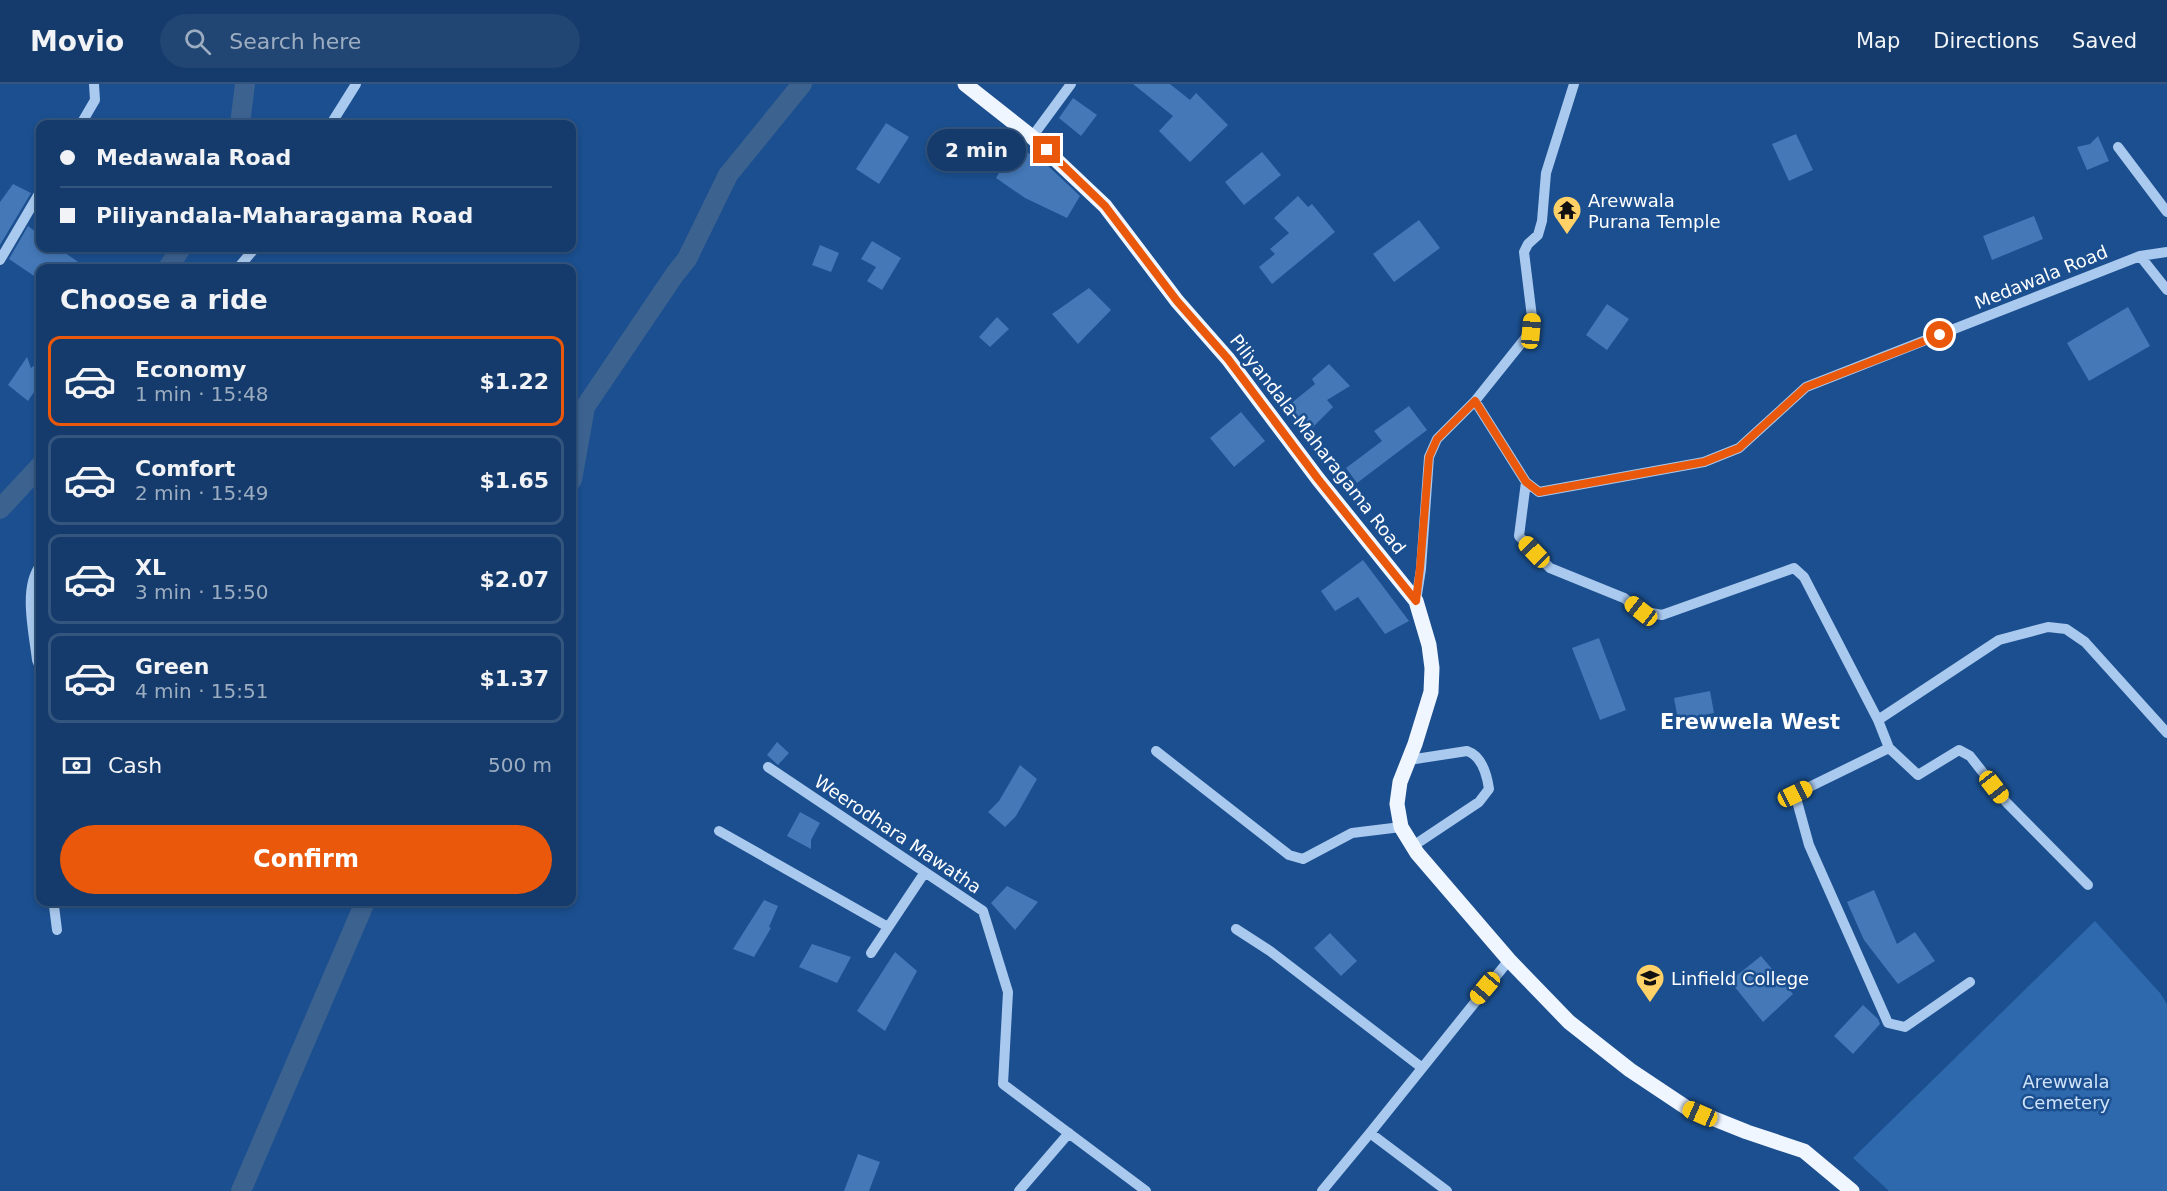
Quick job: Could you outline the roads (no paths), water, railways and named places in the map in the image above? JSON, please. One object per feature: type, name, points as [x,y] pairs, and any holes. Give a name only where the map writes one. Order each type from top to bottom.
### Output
[{"type":"main road","name":"Piliyandala-Maharagama Road","points":[[965,84],[1032,137],[1105,206],[1177,301],[1228,359],[1318,479],[1416,601],[1429,645],[1432,668],[1431,692],[1398,791],[1401,827],[1441,883],[1509,960],[1569,1022],[1630,1070],[1687,1108],[1804,1151],[1852,1191]]},
{"type":"street","points":[[83,120],[95,100],[94,84]]},
{"type":"street","points":[[334,120],[356,84]]},
{"type":"street","points":[[1032,137],[1071,84]]},
{"type":"street","points":[[1416,601],[1429,457],[1437,439],[1475,401],[1531,331],[1532,317],[1524,252],[1528,244],[1538,235],[1546,173],[1574,84]]},
{"type":"street","points":[[2118,147],[2167,212]]},
{"type":"street","points":[[0,260],[36,199]]},
{"type":"street","points":[[241,264],[252,252]]},
{"type":"street","name":"Medawala Road","points":[[1526,482],[1539,492],[1704,462],[1739,448],[1806,387],[2140,256],[2167,252]]},
{"type":"street","points":[[2140,256],[2167,290]]},
{"type":"street","points":[[1475,401],[1526,482],[1519,536],[1550,568],[1624,598],[1641,611],[1662,615],[1794,568],[1804,577],[1878,720],[1889,748],[1918,776],[1959,750],[1970,756],[2006,802],[2088,885]]},
{"type":"street","points":[[36,571],[31,592],[36,641]]},
{"type":"street","points":[[1878,720],[1999,640],[2048,627],[2066,629],[2085,642],[2167,733]]},
{"type":"street","points":[[1889,748],[1795,794],[1809,844],[1888,1023],[1905,1026],[1970,982]]},
{"type":"street","points":[[1156,751],[1289,855],[1303,859],[1352,833],[1401,827]]},
{"type":"street","points":[[1408,760],[1467,751],[1473,753],[1478,757],[1488,778],[1489,789],[1479,802],[1413,846]]},
{"type":"street","name":"Weerodhara Mawatha","points":[[768,767],[983,911],[1008,992],[1003,1084],[1146,1191]]},
{"type":"street","points":[[719,831],[888,927]]},
{"type":"street","points":[[871,953],[925,872]]},
{"type":"street","points":[[54,906],[57,930]]},
{"type":"street","points":[[1236,929],[1270,951],[1421,1067]]},
{"type":"street","points":[[1322,1191],[1509,960]]},
{"type":"street","points":[[1019,1191],[1070,1133]]},
{"type":"street","points":[[1370,1133],[1447,1191]]},
{"type":"waterway","points":[[240,120],[245,84]]},
{"type":"waterway","points":[[576,458],[585,407],[687,259],[728,175],[802,84]]},
{"type":"waterway","points":[[171,264],[178,252]]},
{"type":"waterway","points":[[0,509],[36,470]]},
{"type":"waterway","points":[[241,1191],[363,906]]},
{"type":"place","name":"Arewwala Purana Temple","points":[[1567,236]]},
{"type":"place","name":"Linfield College","points":[[1650,1004]]},
{"type":"district","name":"Erewwela West","points":[[1750,722]]},
{"type":"park label","name":"Arewwala Cemetery","points":[[2066,1091]]}]
